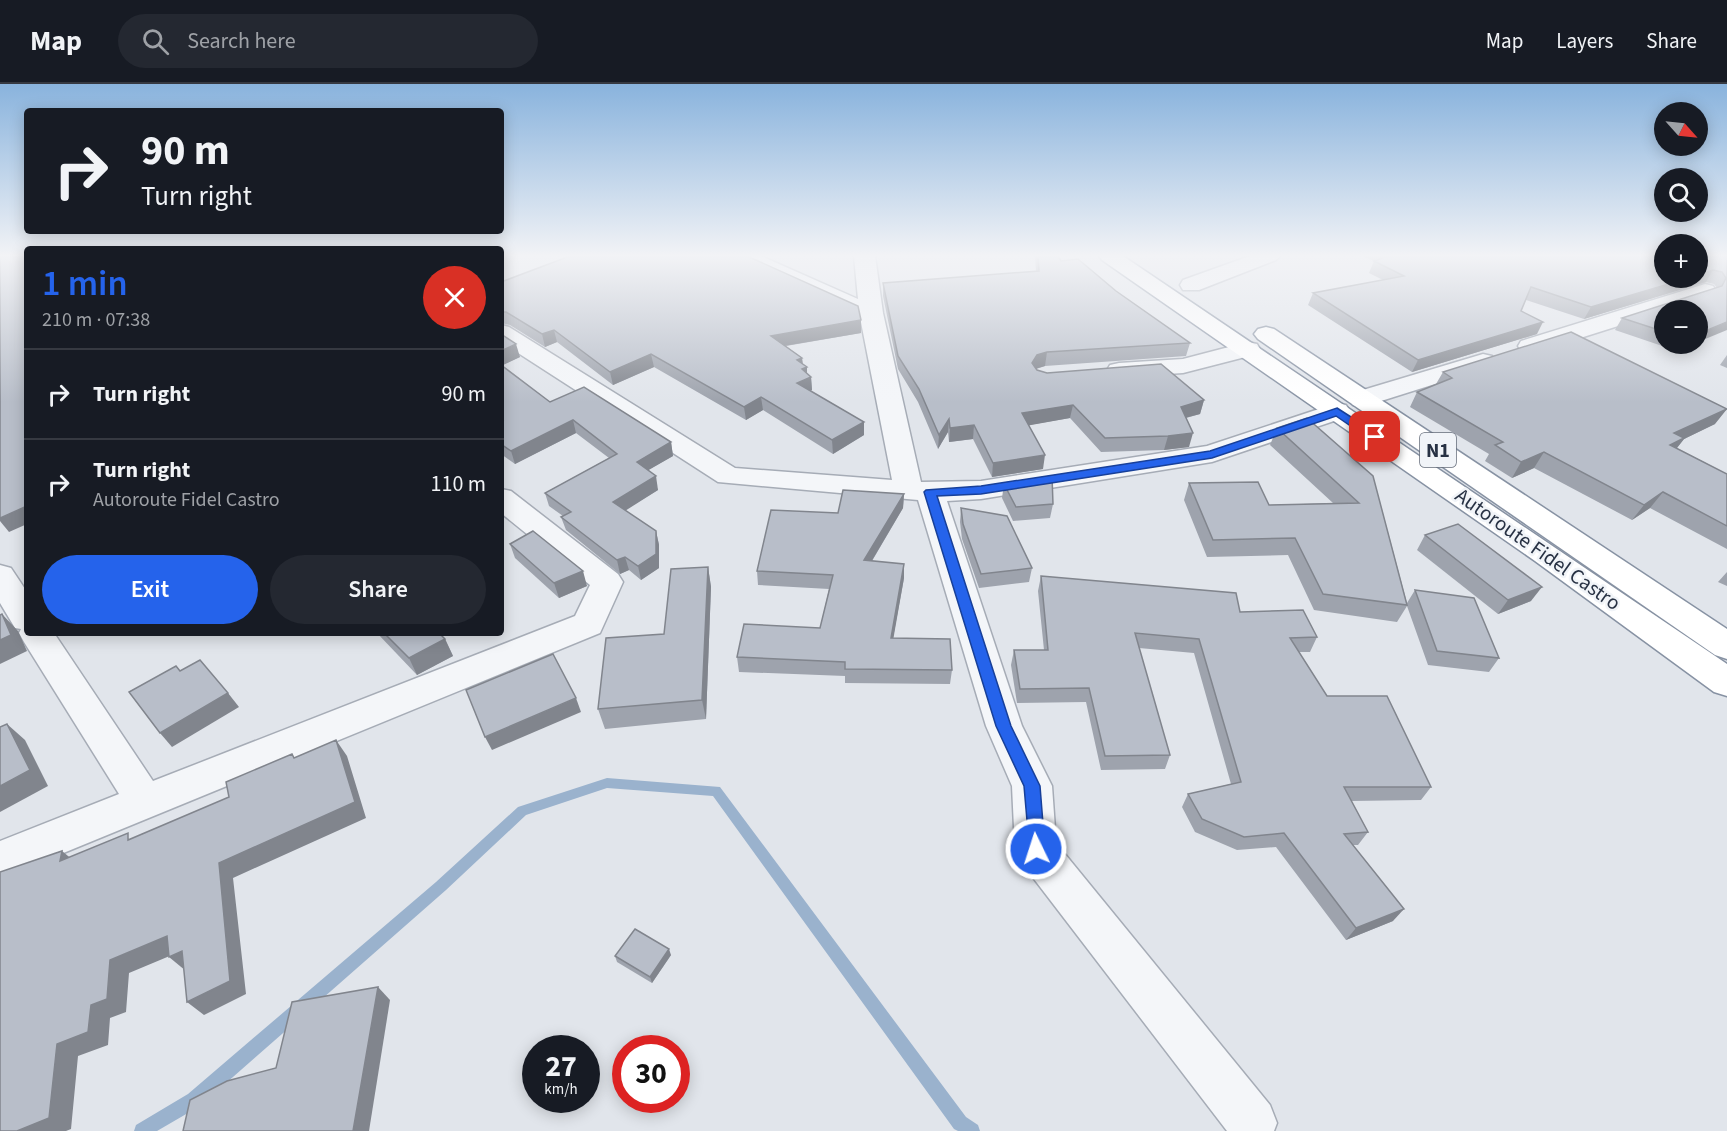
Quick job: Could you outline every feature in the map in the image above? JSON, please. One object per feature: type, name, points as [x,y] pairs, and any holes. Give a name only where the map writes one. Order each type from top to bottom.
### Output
[{"type":"highway","name":"Autoroute Fidel Castro","points":[[1182,305],[1546,554],[1727,682]]},
{"type":"highway","name":"Autoroute Fidel Castro","points":[[1221,305],[1727,646]]},
{"type":"street","points":[[853,305],[871,313]]},
{"type":"street","points":[[870,305],[919,492],[1004,726],[1032,786],[1036,849],[1252,1123]]},
{"type":"street","points":[[1362,399],[1661,305]]},
{"type":"street","points":[[504,334],[728,476],[919,492],[981,490],[1212,454],[1337,411]]},
{"type":"street","points":[[1091,372],[1183,366],[1248,349]]},
{"type":"street","points":[[0,860],[588,624],[607,582],[504,500]]},
{"type":"street","points":[[0,576],[24,614]]},
{"type":"street","points":[[38,636],[145,802]]},
{"type":"building","points":[[0,305],[24,305],[24,507],[0,518]]},
{"type":"building","points":[[504,305],[855,305],[858,306],[861,320],[771,336],[802,358],[797,360],[807,367],[802,369],[811,377],[797,383],[864,422],[832,440],[761,397],[744,407],[651,354],[610,372],[554,330],[542,334],[504,312]]},
{"type":"building","points":[[887,305],[1136,305],[1190,343],[1047,352],[1037,355],[1032,363],[1037,370],[1047,373],[1161,364],[1204,400],[1181,407],[1193,433],[1168,436],[1105,438],[1073,405],[1022,413],[1045,455],[993,463],[974,425],[950,428],[949,419],[939,435],[919,389],[898,356]]},
{"type":"building","points":[[1332,305],[1524,305],[1521,311],[1543,322],[1418,360]]},
{"type":"building","points":[[1708,305],[1727,305],[1727,322],[1708,330]]},
{"type":"building","points":[[1654,308],[1654,328],[1622,318]]},
{"type":"building","points":[[1571,332],[1727,409],[1674,433],[1684,438],[1670,445],[1727,474],[1727,526],[1663,492],[1644,505],[1544,452],[1521,462],[1495,445],[1503,442],[1417,392],[1452,378],[1443,372]]},
{"type":"building","points":[[504,336],[516,344],[504,350]]},
{"type":"building","points":[[504,367],[550,402],[584,387],[671,442],[637,462],[656,476],[613,502],[656,531],[656,554],[638,566],[625,557],[617,560],[561,517],[571,512],[545,493],[617,454],[573,420],[511,451],[504,446]]},
{"type":"building","points":[[1307,418],[1373,476],[1407,605],[1323,594],[1295,538],[1213,540],[1189,483],[1258,482],[1269,505],[1359,503],[1277,428]]},
{"type":"building","points":[[1052,476],[1053,504],[1016,507],[1004,484]]},
{"type":"building","points":[[843,490],[904,494],[864,560],[904,564],[891,638],[950,639],[952,670],[845,669],[845,662],[737,657],[744,624],[820,628],[833,575],[757,571],[771,510],[838,513]]},
{"type":"building","points":[[961,508],[1007,516],[1032,568],[981,574],[963,524]]},
{"type":"building","points":[[1458,524],[1542,587],[1508,600],[1425,535]]},
{"type":"building","points":[[533,531],[583,571],[554,583],[510,544]]},
{"type":"building","points":[[708,567],[702,700],[598,709],[606,638],[664,634],[671,569]]},
{"type":"building","points":[[1041,576],[1236,593],[1240,612],[1303,610],[1317,637],[1290,638],[1327,696],[1387,696],[1431,787],[1344,787],[1368,832],[1344,834],[1404,909],[1356,928],[1284,833],[1244,837],[1202,819],[1188,794],[1241,782],[1199,639],[1135,633],[1170,755],[1105,756],[1089,688],[1020,689],[1014,650],[1048,650]]},
{"type":"building","points":[[1415,590],[1474,598],[1499,658],[1437,651]]},
{"type":"building","points":[[2,614],[11,635],[0,640],[0,615]]},
{"type":"building","points":[[387,636],[442,636],[445,639],[409,658]]},
{"type":"building","points":[[553,654],[576,698],[485,737],[466,690]]},
{"type":"building","points":[[200,660],[228,693],[160,733],[129,692],[176,666],[180,671]]},
{"type":"building","points":[[7,724],[30,770],[0,786],[0,727]]},
{"type":"building","points":[[336,740],[355,802],[219,863],[230,981],[187,1002],[182,951],[169,957],[167,936],[110,960],[107,999],[91,1005],[88,1032],[57,1044],[49,1118],[17,1131],[0,1131],[0,872],[62,851],[60,861],[128,833],[128,840],[229,797],[226,782],[292,754],[294,758]]},
{"type":"building","points":[[635,929],[669,949],[650,977],[615,956]]},
{"type":"building","points":[[378,987],[353,1131],[183,1131],[190,1100],[227,1081],[276,1068],[292,1002]]},
{"type":"waterway","points":[[142,1131],[194,1100],[441,886],[522,811],[607,783],[716,791],[960,1123],[972,1131]]},
{"type":"route","points":[[1036,849],[1032,786],[1004,726],[930,492],[981,490],[1212,454],[1337,411],[1375,437]]}]
